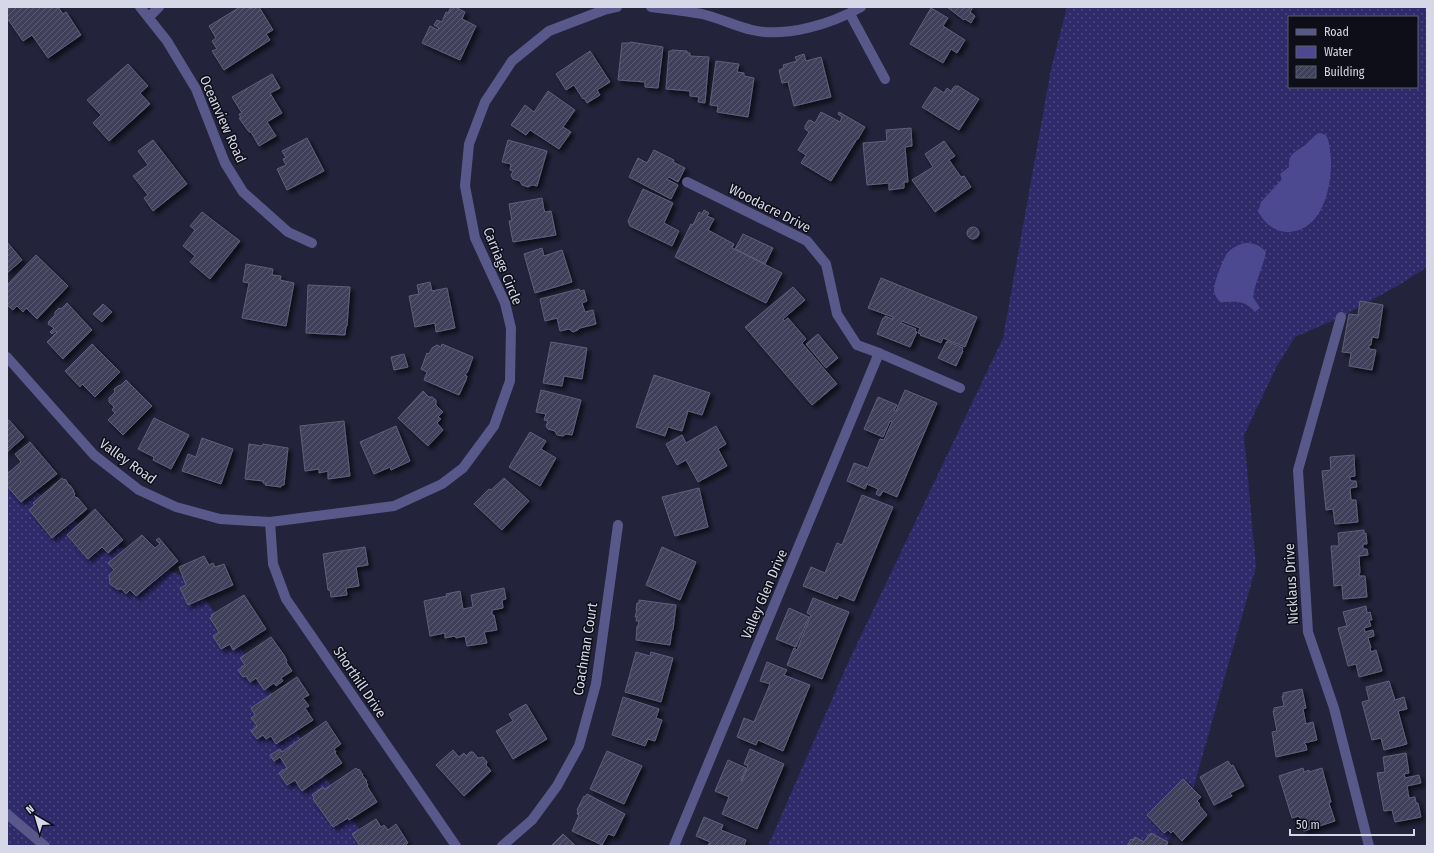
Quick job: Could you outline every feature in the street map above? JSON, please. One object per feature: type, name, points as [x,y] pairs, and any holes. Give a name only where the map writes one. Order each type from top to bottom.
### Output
[{"type":"street","name":"Oceanview Road","points":[[140,7],[168,40],[196,89],[225,163],[243,192],[288,232],[312,243]]},
{"type":"street","points":[[149,17],[159,7]]},
{"type":"street","name":"Carriage Circle","points":[[270,522],[394,506],[442,484],[463,468],[494,426],[510,381],[511,328],[505,303],[475,238],[465,186],[469,144],[485,102],[512,61],[549,31],[604,10],[617,7]]},
{"type":"street","points":[[650,7],[702,14],[753,31],[784,32],[815,26],[850,14],[861,7]]},
{"type":"street","points":[[850,14],[885,79]]},
{"type":"street","name":"Woodacre Drive","points":[[687,182],[807,241],[826,264],[837,314],[857,345],[960,388]]},
{"type":"street","name":"Nicklaus Drive","points":[[1341,317],[1298,470],[1308,632],[1334,708],[1370,846]]},
{"type":"street","name":"Valley Glen Drive","points":[[674,846],[879,353]]},
{"type":"street","name":"Valley Road","points":[[7,357],[94,455],[138,490],[176,507],[220,519],[270,522]]},
{"type":"street","name":"Shorthill Drive","points":[[270,522],[273,564],[286,599],[456,846]]},
{"type":"street","name":"Coachman Court","points":[[502,846],[532,820],[557,786],[579,746],[596,684],[618,525]]},
{"type":"street","points":[[7,814],[45,846]]},
{"type":"shaded area","points":[[1067,7],[1427,7],[1427,267],[1399,285],[1341,317],[1295,337],[1277,366],[1244,435],[1256,567],[1193,789],[1166,846],[768,846],[847,665],[1003,338],[1051,69]]},
{"type":"shaded area","points":[[7,469],[91,533],[192,581],[272,693],[370,846],[7,846]]},
{"type":"water","points":[[1319,133],[1327,137],[1331,158],[1330,181],[1323,205],[1310,224],[1301,229],[1289,232],[1279,231],[1267,223],[1258,212],[1261,202],[1282,179],[1280,174],[1289,167],[1291,156]]},
{"type":"water","points":[[1245,243],[1257,245],[1266,252],[1254,291],[1253,297],[1260,308],[1255,312],[1243,303],[1220,302],[1214,291],[1220,267],[1226,255],[1232,249]]},
{"type":"building","points":[[7,7],[58,7],[63,14],[66,12],[81,35],[48,58],[32,35],[23,41],[7,18]]},
{"type":"building","points":[[240,7],[249,7],[250,9],[259,7],[273,30],[266,34],[270,40],[224,70],[212,51],[217,49],[212,41],[216,38],[209,26]]},
{"type":"building","points":[[451,7],[455,7],[465,12],[462,19],[476,26],[460,60],[422,43],[430,26],[438,30],[439,28],[434,25],[437,20],[442,22],[446,12],[448,13]]},
{"type":"building","points":[[947,7],[973,7],[970,12],[975,16],[971,23],[965,19],[964,20]]},
{"type":"building","points":[[931,8],[948,18],[943,26],[965,40],[957,53],[951,49],[943,63],[910,44]]},
{"type":"building","points":[[630,42],[663,47],[658,88],[645,87],[645,82],[618,80],[622,43]]},
{"type":"building","points":[[590,51],[610,82],[597,90],[600,95],[587,103],[574,85],[566,90],[556,74]]},
{"type":"building","points":[[669,51],[687,51],[687,53],[690,53],[690,56],[709,57],[705,103],[698,102],[699,97],[690,96],[690,91],[666,89]]},
{"type":"building","points":[[804,54],[806,61],[821,57],[831,97],[794,106],[788,82],[782,83],[779,70],[784,68],[783,65],[797,61],[795,57]]},
{"type":"building","points":[[716,61],[739,64],[737,72],[744,73],[744,76],[754,78],[748,117],[717,112],[718,106],[710,105]]},
{"type":"building","points":[[128,64],[148,86],[140,93],[150,104],[109,141],[93,123],[101,115],[87,100]]},
{"type":"building","points":[[272,74],[280,88],[270,93],[282,113],[267,122],[276,136],[259,146],[251,132],[249,132],[239,118],[241,118],[239,114],[242,113],[232,97]]},
{"type":"building","points":[[955,86],[958,86],[979,99],[959,130],[922,107],[935,87],[944,93],[947,88],[952,92],[952,89]]},
{"type":"building","points":[[548,91],[575,110],[563,127],[571,132],[559,149],[530,130],[526,135],[511,125],[525,105],[534,112]]},
{"type":"building","points":[[821,112],[840,122],[842,117],[838,114],[839,112],[865,127],[831,181],[801,163],[806,155],[798,150],[809,132],[805,129],[808,121],[810,120],[815,123]]},
{"type":"building","points":[[911,128],[912,146],[905,147],[908,182],[904,182],[904,188],[889,190],[889,183],[867,185],[863,143],[887,141],[886,130]]},
{"type":"building","points":[[307,138],[324,171],[287,190],[277,169],[286,165],[283,159],[286,158],[282,151]]},
{"type":"building","points":[[153,140],[187,184],[153,211],[144,198],[148,195],[133,176],[148,165],[138,151]]},
{"type":"building","points":[[508,140],[547,151],[537,186],[532,185],[528,187],[522,185],[520,181],[513,179],[511,175],[513,171],[510,170],[511,164],[502,162]]},
{"type":"building","points":[[944,141],[955,156],[949,160],[961,177],[964,176],[971,187],[935,212],[912,180],[933,167],[925,154]]},
{"type":"building","points":[[654,150],[674,160],[673,162],[685,168],[678,182],[669,177],[667,179],[678,185],[671,199],[629,177],[638,158],[647,163]]},
{"type":"building","points":[[643,189],[673,203],[664,223],[679,231],[672,246],[630,226],[628,221]]},
{"type":"building","points":[[542,198],[544,210],[546,212],[551,211],[556,235],[513,242],[509,221],[512,221],[509,204]]},
{"type":"building","points":[[704,210],[709,213],[707,216],[714,219],[708,230],[734,244],[732,248],[782,273],[766,303],[675,257],[691,224],[693,225],[699,212],[702,214]]},
{"type":"building","points":[[202,212],[240,241],[210,279],[190,262],[195,256],[183,246],[195,230],[190,226]]},
{"type":"building","points":[[971,227],[975,227],[979,233],[975,239],[971,239],[967,235],[967,231]]},
{"type":"building","points":[[743,234],[773,248],[765,264],[735,249]]},
{"type":"building","points":[[7,242],[22,260],[7,273]]},
{"type":"building","points":[[542,248],[544,256],[562,250],[572,282],[535,293],[524,254]]},
{"type":"building","points":[[36,255],[68,286],[37,319],[26,308],[23,312],[17,306],[13,310],[7,305],[7,285]]},
{"type":"building","points":[[246,264],[273,269],[272,275],[281,276],[280,280],[294,283],[286,326],[242,318],[249,283],[243,282]]},
{"type":"building","points":[[881,278],[977,317],[965,347],[943,338],[941,343],[920,335],[921,334],[918,333],[920,328],[902,321],[901,323],[916,329],[915,331],[917,332],[910,347],[877,334],[883,318],[885,318],[885,316],[892,319],[893,317],[868,308]]},
{"type":"building","points":[[430,282],[432,291],[447,288],[455,328],[436,332],[435,323],[415,327],[409,296],[419,294],[417,285]]},
{"type":"building","points":[[308,285],[350,287],[345,335],[306,333]]},
{"type":"building","points":[[793,287],[805,300],[783,319],[784,321],[788,318],[806,339],[802,343],[837,384],[812,405],[745,327]]},
{"type":"building","points":[[579,289],[580,291],[584,290],[587,301],[582,303],[585,312],[593,310],[596,324],[580,328],[573,332],[569,329],[560,331],[557,318],[545,321],[540,299]]},
{"type":"building","points":[[1360,301],[1383,305],[1378,338],[1372,337],[1371,345],[1369,345],[1369,349],[1376,350],[1372,370],[1349,366],[1351,353],[1342,352],[1349,314],[1358,315]]},
{"type":"building","points":[[67,303],[92,330],[63,359],[47,342],[57,332],[56,331],[52,334],[50,332],[54,328],[48,324],[55,315],[55,312]]},
{"type":"building","points":[[103,304],[112,312],[102,322],[93,314]]},
{"type":"building","points":[[818,334],[838,358],[826,368],[806,344]]},
{"type":"building","points":[[947,341],[963,348],[956,366],[938,358]]},
{"type":"building","points":[[551,342],[587,348],[582,379],[564,376],[562,386],[543,383]]},
{"type":"building","points":[[92,344],[120,372],[95,397],[82,384],[80,387],[65,371]]},
{"type":"building","points":[[442,344],[473,357],[465,375],[467,376],[466,380],[459,395],[424,380],[427,372],[421,369],[427,353],[429,354],[432,348],[437,345],[441,347]]},
{"type":"building","points":[[404,354],[408,367],[394,370],[391,357]]},
{"type":"building","points":[[654,375],[710,393],[702,415],[688,411],[682,431],[668,427],[665,436],[636,427]]},
{"type":"building","points":[[126,380],[152,406],[123,435],[108,420],[115,413],[112,410],[114,407],[109,402],[109,398],[115,392],[114,389]]},
{"type":"building","points":[[541,390],[581,400],[572,435],[557,435],[555,431],[548,429],[546,426],[548,421],[544,420],[546,414],[536,412]]},
{"type":"building","points":[[905,390],[937,403],[897,497],[883,491],[880,496],[876,494],[878,489],[867,484],[865,489],[847,481],[854,463],[868,468],[880,439],[884,440],[892,422],[890,421],[883,437],[864,429],[878,397],[897,405],[894,410],[896,411]]},
{"type":"building","points":[[423,391],[429,397],[436,400],[436,405],[443,412],[438,417],[441,419],[437,423],[443,430],[428,446],[398,418]]},
{"type":"building","points":[[154,418],[189,435],[171,469],[153,460],[154,457],[138,449]]},
{"type":"building","points":[[9,420],[24,437],[7,452],[7,421]]},
{"type":"building","points":[[344,421],[350,476],[328,479],[328,471],[319,473],[319,469],[305,471],[300,426]]},
{"type":"building","points":[[396,426],[410,461],[391,470],[390,467],[374,474],[360,442]]},
{"type":"building","points":[[716,426],[726,444],[718,449],[727,466],[698,482],[686,460],[677,465],[666,444],[682,435],[686,443]]},
{"type":"building","points":[[530,432],[546,441],[541,449],[556,458],[540,486],[509,467]]},
{"type":"building","points":[[202,438],[233,449],[221,484],[182,471],[188,454],[196,457]]},
{"type":"building","points":[[30,442],[57,474],[21,502],[7,486],[7,474],[21,462],[15,454]]},
{"type":"building","points":[[249,444],[262,446],[263,444],[288,448],[284,485],[281,485],[281,487],[265,485],[266,483],[263,483],[263,481],[245,479]]},
{"type":"building","points":[[1354,455],[1355,476],[1349,477],[1351,481],[1356,481],[1357,487],[1350,488],[1351,500],[1356,500],[1358,522],[1335,524],[1333,509],[1326,510],[1322,471],[1331,470],[1330,457]]},
{"type":"building","points":[[62,478],[64,480],[65,479],[69,485],[68,486],[70,485],[76,498],[77,497],[87,509],[52,538],[29,510],[35,505],[33,503]]},
{"type":"building","points":[[504,478],[529,501],[502,530],[474,504],[489,489],[491,490]]},
{"type":"building","points":[[699,488],[708,527],[675,536],[662,497]]},
{"type":"building","points":[[862,495],[893,507],[854,601],[839,595],[837,599],[803,586],[811,567],[825,573],[837,543],[842,545]]},
{"type":"building","points":[[95,509],[123,540],[108,553],[102,547],[88,559],[67,535]]},
{"type":"building","points":[[1364,530],[1364,534],[1366,533],[1367,544],[1363,544],[1363,549],[1367,549],[1368,555],[1359,556],[1359,576],[1365,576],[1367,597],[1343,599],[1342,585],[1334,586],[1331,546],[1339,546],[1338,533]]},
{"type":"building","points":[[142,535],[155,548],[160,544],[156,540],[159,538],[178,561],[136,596],[130,590],[126,594],[122,589],[117,589],[110,584],[109,575],[114,570],[108,563]]},
{"type":"building","points":[[365,547],[368,565],[356,567],[359,586],[346,588],[347,595],[331,597],[330,590],[328,590],[323,554]]},
{"type":"building","points":[[662,547],[696,562],[680,600],[646,585]]},
{"type":"building","points":[[204,556],[209,565],[213,563],[215,567],[224,564],[233,585],[188,605],[180,588],[186,585],[179,567]]},
{"type":"building","points":[[504,588],[506,599],[502,600],[503,608],[492,610],[492,615],[494,615],[497,630],[484,632],[487,643],[467,646],[465,636],[445,638],[445,633],[430,636],[424,601],[447,596],[446,594],[460,591],[463,609],[473,607],[471,595]]},
{"type":"building","points":[[244,595],[266,629],[233,650],[230,644],[221,649],[213,636],[219,632],[210,618],[212,617],[211,615]]},
{"type":"building","points":[[813,598],[849,612],[822,679],[787,665],[794,648],[797,650],[811,615],[807,613]]},
{"type":"building","points":[[639,600],[676,605],[670,645],[636,640],[639,621],[636,621],[637,617],[635,617],[637,603],[639,603]]},
{"type":"building","points":[[1366,606],[1367,613],[1370,612],[1372,620],[1369,620],[1371,626],[1364,628],[1365,632],[1373,630],[1374,636],[1368,638],[1370,648],[1371,652],[1376,650],[1382,671],[1359,677],[1356,664],[1348,666],[1338,628],[1347,626],[1343,612]]},
{"type":"building","points":[[789,608],[809,617],[796,647],[776,639]]},
{"type":"building","points":[[271,637],[284,655],[287,661],[286,662],[292,671],[281,678],[283,681],[276,686],[274,683],[264,690],[256,678],[250,682],[246,676],[243,677],[238,670],[245,665],[240,658]]},
{"type":"building","points":[[636,652],[650,656],[651,652],[673,658],[661,702],[625,692]]},
{"type":"building","points":[[767,662],[787,670],[784,675],[810,685],[783,751],[758,740],[756,745],[737,737],[744,718],[754,722],[770,684],[760,681]]},
{"type":"building","points":[[297,677],[309,695],[303,698],[309,706],[305,708],[313,720],[276,744],[271,736],[266,739],[263,735],[257,739],[251,731],[257,726],[251,718],[255,715],[251,708]]},
{"type":"building","points":[[1389,681],[1395,700],[1404,697],[1407,709],[1398,711],[1407,744],[1384,750],[1381,738],[1372,740],[1362,702],[1369,700],[1366,687]]},
{"type":"building","points":[[1302,689],[1306,708],[1303,709],[1306,724],[1313,722],[1317,740],[1304,743],[1307,750],[1276,757],[1272,732],[1277,731],[1273,711],[1274,708],[1284,706],[1282,696],[1283,693]]},
{"type":"building","points":[[623,697],[659,709],[656,718],[662,720],[655,741],[648,739],[645,746],[612,735]]},
{"type":"building","points":[[526,704],[547,739],[513,759],[496,731],[513,721],[509,714]]},
{"type":"building","points":[[326,721],[341,744],[334,749],[342,763],[302,791],[295,780],[287,785],[279,773],[287,768],[280,757],[274,761],[270,755],[280,749],[282,752]]},
{"type":"building","points":[[750,749],[784,764],[757,829],[722,814],[729,797],[715,791],[728,760],[746,768],[742,781],[748,766],[744,764]]},
{"type":"building","points":[[453,750],[459,757],[464,753],[466,756],[470,752],[473,752],[478,758],[483,757],[487,762],[486,765],[491,771],[464,796],[436,765]]},
{"type":"building","points":[[607,751],[642,766],[624,804],[590,789]]},
{"type":"building","points":[[1406,753],[1409,773],[1404,774],[1405,778],[1419,775],[1421,783],[1407,786],[1409,798],[1415,797],[1421,817],[1395,822],[1392,810],[1384,811],[1377,773],[1385,772],[1383,757]]},
{"type":"building","points":[[1228,761],[1231,766],[1233,765],[1244,786],[1230,793],[1232,796],[1214,805],[1200,777]]},
{"type":"building","points":[[356,768],[358,770],[359,769],[363,775],[362,776],[367,781],[367,786],[377,802],[349,820],[348,818],[333,827],[313,799],[314,798],[312,795],[323,787],[325,790]]},
{"type":"building","points":[[1303,768],[1304,772],[1309,770],[1309,772],[1322,768],[1331,802],[1329,803],[1335,821],[1304,831],[1299,816],[1292,818],[1279,776]]},
{"type":"building","points":[[1183,779],[1201,797],[1197,801],[1207,815],[1182,841],[1173,831],[1171,833],[1168,830],[1164,833],[1147,815]]},
{"type":"building","points":[[587,794],[625,814],[614,836],[608,834],[602,845],[572,831],[579,815],[577,814],[577,810],[584,796],[585,797]]},
{"type":"building","points":[[704,817],[723,825],[721,830],[746,840],[744,846],[708,846],[710,842],[696,836]]},
{"type":"building","points":[[376,819],[381,827],[384,825],[388,830],[396,824],[408,843],[404,846],[360,846],[352,834]]},
{"type":"building","points":[[1151,833],[1168,842],[1166,846],[1127,846],[1131,839],[1133,840],[1135,837],[1144,842]]},
{"type":"building","points":[[563,834],[576,846],[551,846]]}]
